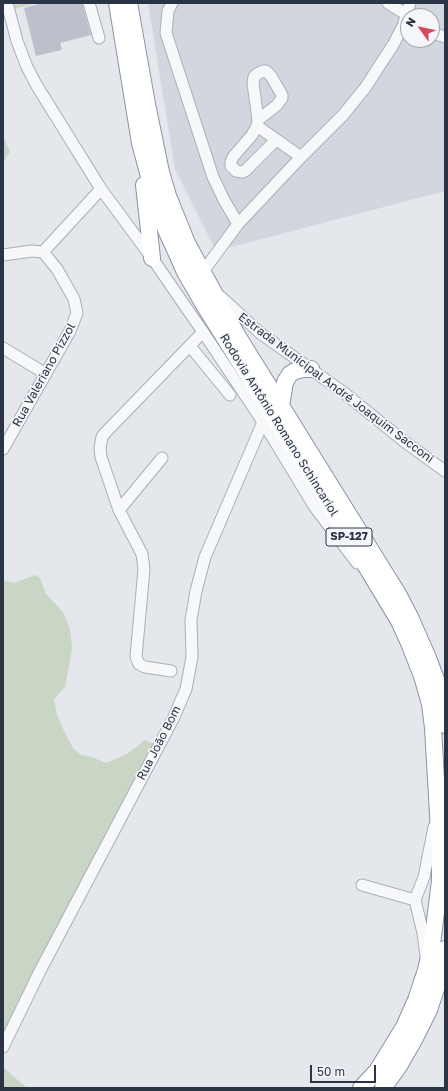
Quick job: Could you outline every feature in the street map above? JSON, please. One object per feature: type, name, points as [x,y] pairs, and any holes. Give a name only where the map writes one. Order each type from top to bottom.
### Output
[{"type":"highway","name":"Rodovia Antônio Romano Schincariol","points":[[117,3],[140,144],[166,230],[191,283],[399,621],[410,643],[430,704],[433,728],[440,848],[440,881],[432,944],[416,1000],[404,1027],[377,1071],[362,1088]]},
{"type":"highway","name":"Rodovia Antônio Romano Schincariol","points":[[129,3],[161,172],[168,196],[187,243],[206,280],[281,406],[398,594],[428,658],[436,682],[445,725]]},
{"type":"highway","points":[[140,144],[152,258]]},
{"type":"highway","points":[[281,406],[285,382],[290,374],[295,371],[311,369]]},
{"type":"highway","points":[[383,1088],[399,1066],[429,1010],[438,983],[445,949]]},
{"type":"street","points":[[7,3],[17,41],[27,67],[37,86],[101,189],[152,258],[203,332],[263,422],[314,506],[387,600]]},
{"type":"street","points":[[90,3],[99,38]]},
{"type":"street","points":[[172,3],[168,11],[166,33],[213,177],[238,224]]},
{"type":"street","points":[[388,3],[400,10]]},
{"type":"street","points":[[206,280],[238,224],[343,115],[365,88],[400,32]]},
{"type":"street","points":[[276,140],[245,171],[236,171],[231,166],[233,158],[252,135],[258,123],[276,140],[301,157]]},
{"type":"street","points":[[3,255],[32,251],[43,252],[101,189]]},
{"type":"street","name":"Rua Valeriano Pizzol","points":[[3,449],[70,331],[76,313],[74,299],[57,269],[43,252]]},
{"type":"street","name":"Estrada Municipal André Joaquim Sacconi","points":[[206,280],[260,333],[343,392],[405,442],[445,471]]},
{"type":"street","points":[[171,671],[144,667],[139,664],[136,657],[144,570],[142,554],[119,510],[101,457],[100,448],[102,437],[105,433],[203,332]]},
{"type":"street","points":[[190,346],[230,395]]},
{"type":"street","points":[[3,348],[46,374]]},
{"type":"street","name":"Rua João Bom","points":[[3,1047],[40,971],[173,719],[186,689],[192,657],[190,620],[198,584],[206,557],[263,422]]},
{"type":"street","points":[[119,510],[162,458]]},
{"type":"street","points":[[427,965],[423,933],[416,900],[424,877],[438,808]]},
{"type":"street","points":[[362,885],[416,900]]},
{"type":"shaded area","points":[[148,3],[445,3],[445,191],[216,251],[175,169]]},
{"type":"green space","points":[[13,3],[37,3],[14,9]]},
{"type":"green space","points":[[3,136],[10,152],[3,162]]},
{"type":"green space","points":[[35,575],[40,578],[46,594],[63,612],[70,629],[72,649],[65,687],[54,699],[57,715],[73,748],[81,755],[92,757],[106,763],[127,754],[145,740],[153,744],[36,966],[3,1034],[3,580],[14,583]]},
{"type":"green space","points":[[3,1067],[27,1088],[3,1088]]},
{"type":"building","points":[[42,3],[82,3],[91,35],[60,43],[62,50],[36,56],[24,8]]}]
